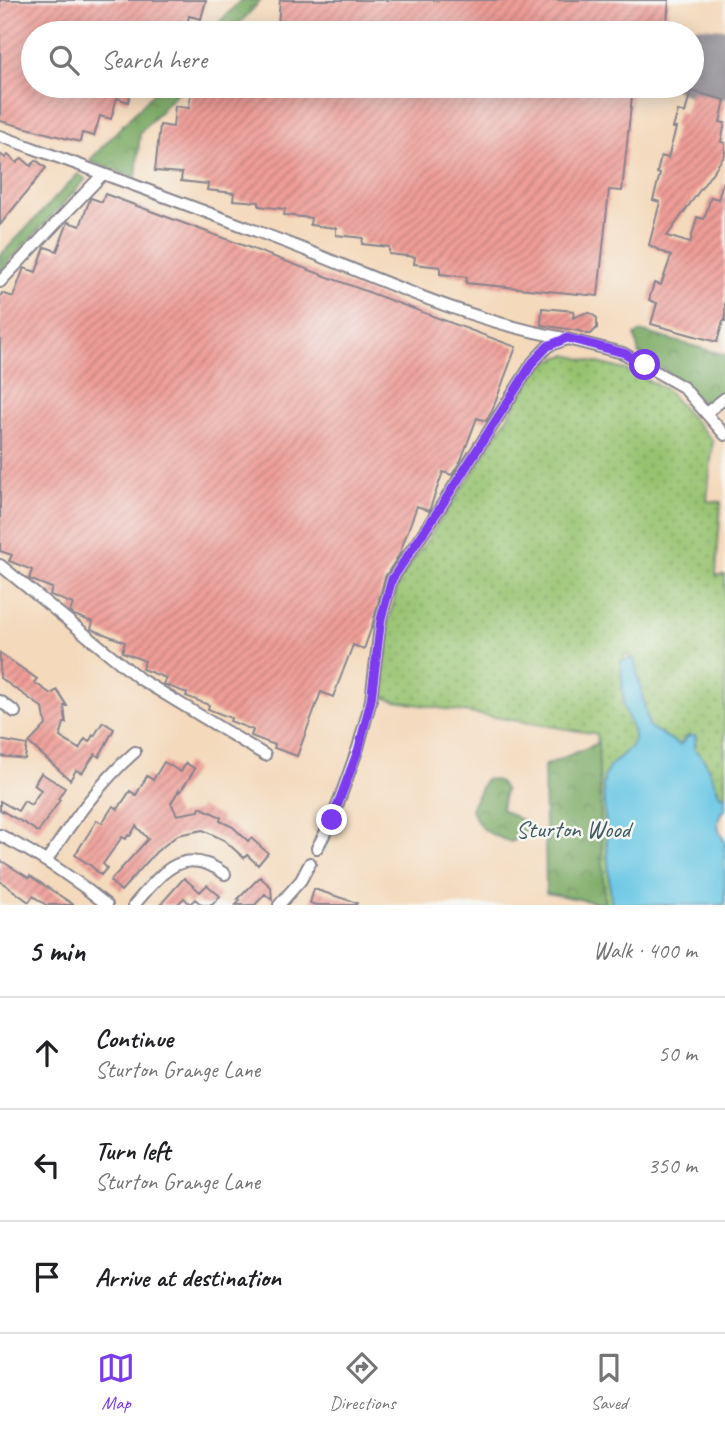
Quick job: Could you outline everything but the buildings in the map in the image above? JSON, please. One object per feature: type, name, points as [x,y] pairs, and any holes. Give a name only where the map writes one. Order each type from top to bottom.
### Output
[{"type":"street","points":[[0,136],[455,309],[540,334],[624,353],[684,387],[725,435]]},
{"type":"street","points":[[0,282],[103,174]]},
{"type":"street","points":[[317,848],[332,820],[359,748],[371,700],[381,619],[392,579],[533,362],[548,346],[567,338]]},
{"type":"street","points":[[706,413],[725,398]]},
{"type":"street","points":[[0,565],[140,679],[265,755]]},
{"type":"street","points":[[0,701],[15,712]]},
{"type":"street","points":[[47,860],[82,809],[135,752]]},
{"type":"street","points":[[0,835],[47,860],[107,905]]},
{"type":"street","points":[[134,905],[164,871],[180,863],[206,863],[225,874]]},
{"type":"street","points":[[279,905],[310,863]]},
{"type":"green space","points":[[241,0],[261,0],[242,21],[221,21]]},
{"type":"green space","points":[[149,98],[172,98],[140,133],[136,178],[89,161]]},
{"type":"green space","points":[[78,174],[86,179],[0,272],[0,256]]},
{"type":"green space","points":[[643,332],[725,355],[725,393],[705,406],[674,377],[639,355],[635,335]]},
{"type":"green space","points":[[567,355],[629,371],[665,389],[713,441],[707,501],[721,502],[716,575],[725,575],[725,796],[720,795],[705,761],[694,748],[696,744],[690,735],[681,745],[649,727],[634,659],[624,655],[624,660],[621,660],[624,707],[634,740],[631,747],[610,766],[603,785],[612,905],[604,904],[597,734],[396,701],[379,696],[377,685],[386,632],[399,581],[472,474],[539,367]]},
{"type":"green space","name":"Sturton Wood","points":[[598,743],[604,904],[546,893],[544,766]]},
{"type":"green space","name":"Sturton Wood","points":[[485,779],[498,781],[505,790],[501,809],[525,822],[524,835],[511,842],[492,834],[478,822],[471,809]]},
{"type":"water","points":[[634,658],[649,727],[680,745],[689,737],[696,736],[694,748],[705,761],[720,795],[725,796],[725,810],[721,812],[718,823],[725,842],[725,905],[612,905],[603,785],[610,766],[631,747],[634,740],[624,707],[621,661]]},
{"type":"waterway","points":[[323,851],[327,840]]},
{"type":"runway","points":[[704,62],[725,64]]},
{"type":"route","points":[[332,820],[359,748],[371,700],[381,619],[392,579],[533,362],[548,346],[567,338],[624,353],[645,365]]}]
